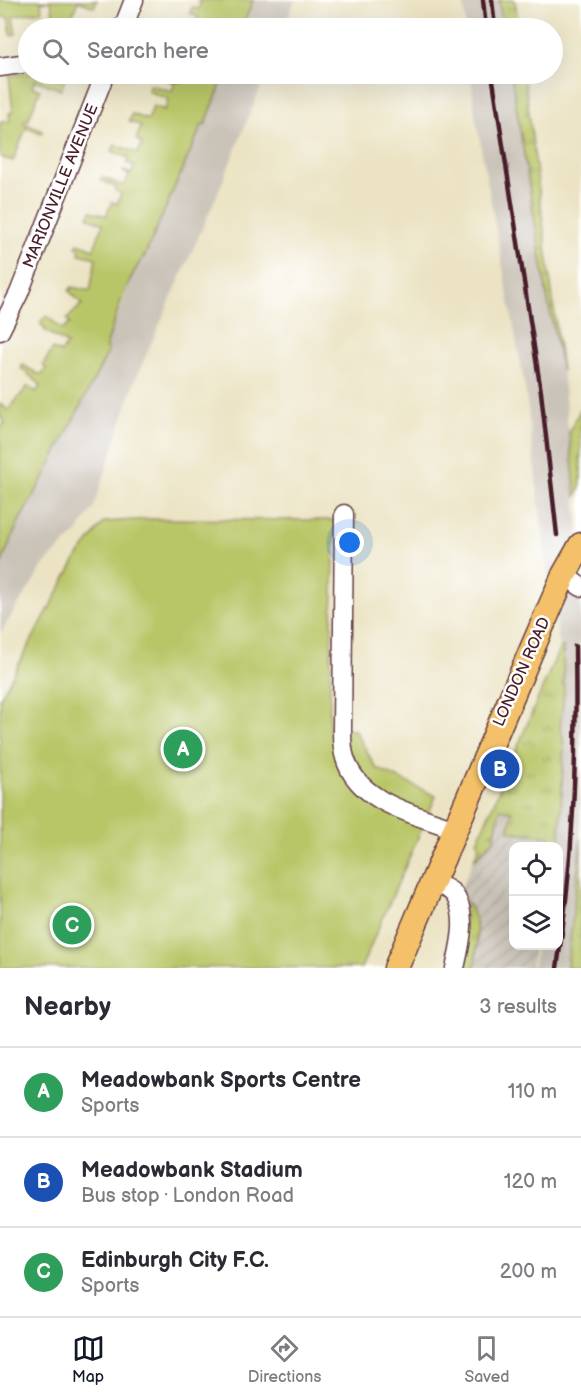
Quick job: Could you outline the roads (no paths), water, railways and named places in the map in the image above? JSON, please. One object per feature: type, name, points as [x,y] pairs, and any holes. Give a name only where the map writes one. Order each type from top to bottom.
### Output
[{"type":"main road","name":"LONDON ROAD","points":[[396,968],[455,829],[573,581],[581,544]]},
{"type":"street","points":[[127,18],[134,0]]},
{"type":"street","points":[[0,67],[18,64]]},
{"type":"street","name":"MARIONVILLE AVENUE","points":[[0,331],[19,292],[99,84]]},
{"type":"street","points":[[344,514],[342,730],[345,760],[363,787],[383,801],[455,829]]},
{"type":"street","points":[[432,882],[452,892],[458,903],[462,920],[462,935],[455,968]]},
{"type":"railway","points":[[483,0],[485,18]]},
{"type":"railway","points":[[492,0],[494,18]]},
{"type":"railway","points":[[494,84],[541,392],[557,535]]},
{"type":"railway","points":[[557,968],[571,848],[575,646]]},
{"type":"place","name":"Meadowbank Sports Centre","points":[[183,749]]},
{"type":"place","name":"Meadowbank Stadium","points":[[500,769]]},
{"type":"place","name":"Edinburgh City F.C.","points":[[72,925]]}]
